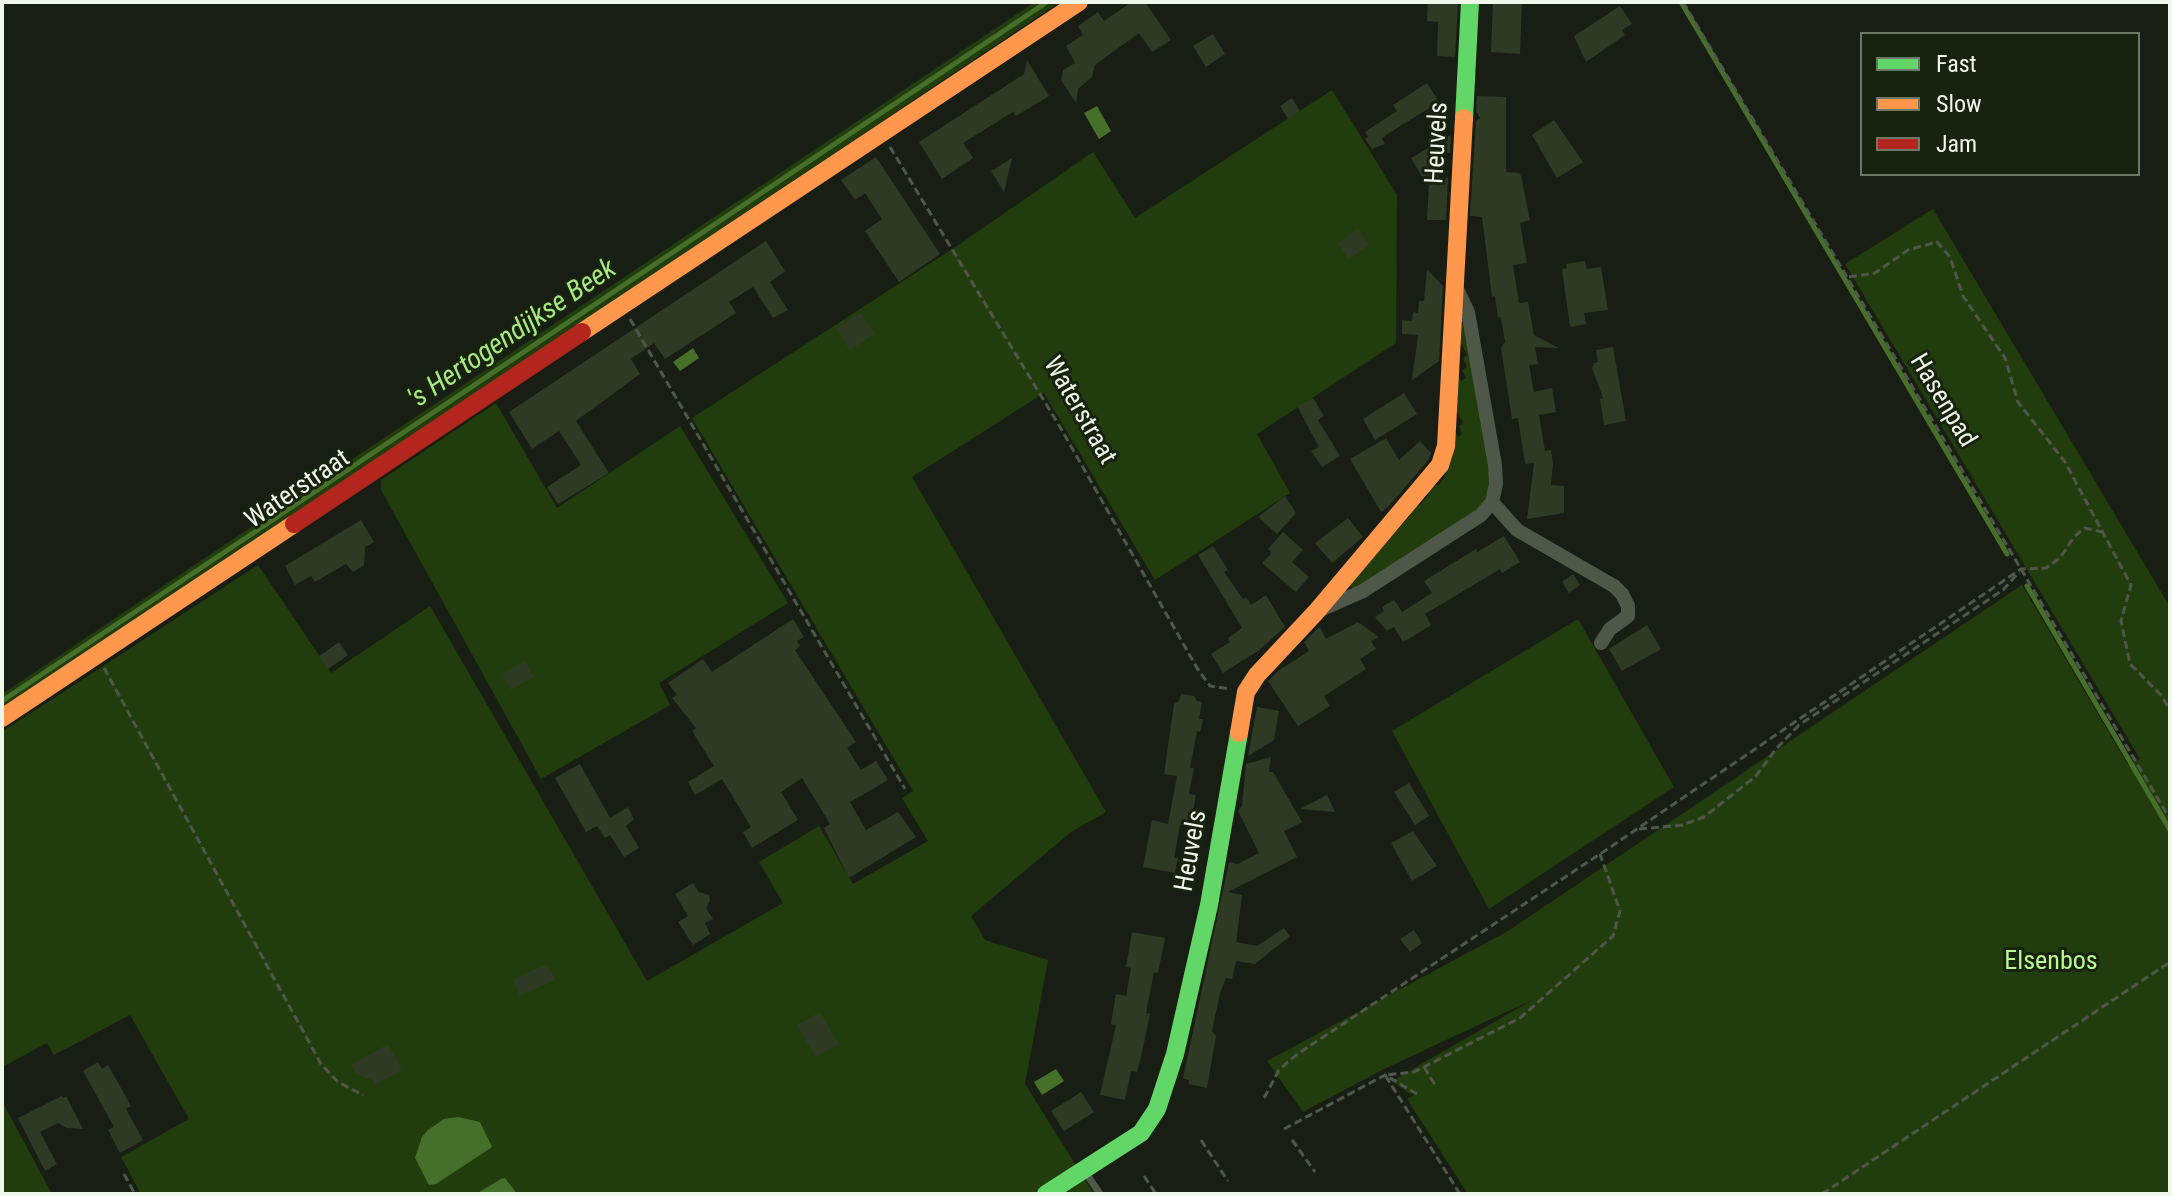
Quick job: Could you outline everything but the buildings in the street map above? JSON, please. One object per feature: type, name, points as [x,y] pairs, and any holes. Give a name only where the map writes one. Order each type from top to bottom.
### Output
[{"type":"street","name":"Waterstraat","points":[[2,718],[1079,2]]},
{"type":"street","name":"Heuvels","points":[[1084,1170],[1141,1133],[1152,1120],[1162,1097],[1175,1054],[1209,905],[1246,692],[1257,675],[1316,612],[1440,465],[1446,446],[1470,2]]},
{"type":"street","name":"Heuvels","points":[[1316,612],[1363,591],[1481,515],[1492,502],[1496,484],[1495,465],[1468,312],[1456,287]]},
{"type":"street","points":[[1492,502],[1517,530],[1614,586],[1622,594],[1628,606],[1628,616],[1610,629],[1601,643]]},
{"type":"street","points":[[1046,1194],[1084,1170]]},
{"type":"lane","points":[[1084,1170],[1100,1194]]},
{"type":"path","name":"Hasenpad","points":[[1683,2],[2170,819]]},
{"type":"path","name":"Waterstraat","points":[[881,132],[1060,427],[1197,668],[1210,686],[1246,692]]},
{"type":"path","points":[[1847,278],[1875,273],[1908,250],[1937,242],[1950,257],[1963,296],[2005,358],[2018,402],[2065,462],[2131,585],[2121,621],[2130,664],[2161,695],[2170,710]]},
{"type":"path","points":[[623,307],[905,789]]},
{"type":"path","points":[[1264,1098],[1279,1070],[1296,1055],[2021,569],[2046,568],[2060,558],[2074,537],[2085,528],[2102,532]]},
{"type":"path","points":[[1636,829],[1682,825],[1704,817],[1756,776],[1799,725],[2003,590],[2021,569]]},
{"type":"path","points":[[97,654],[321,1064],[338,1082],[363,1095]]},
{"type":"path","points":[[1284,1129],[1385,1075],[1414,1072],[1520,1018],[1613,936],[1620,911],[1600,854]]},
{"type":"path","points":[[1822,1194],[2170,962]]},
{"type":"path","points":[[1424,1067],[1435,1085]]},
{"type":"path","points":[[1385,1075],[1417,1094]]},
{"type":"path","points":[[1385,1075],[1460,1194]]},
{"type":"path","points":[[1201,1140],[1228,1181]]},
{"type":"path","points":[[1292,1140],[1315,1172]]},
{"type":"path","points":[[124,1174],[135,1194]]},
{"type":"path","points":[[1144,1176],[1156,1194]]},
{"type":"green space","points":[[1035,2],[1060,2],[2,710],[2,694]]},
{"type":"green space","points":[[1332,90],[1397,195],[1396,343],[1257,434],[1290,493],[1155,580],[1044,393],[912,477],[1106,812],[1071,832],[971,916],[985,940],[1048,960],[1025,1084],[1094,1194],[141,1194],[121,1157],[189,1119],[130,1015],[54,1055],[47,1043],[2,1067],[2,732],[258,565],[331,673],[430,606],[647,981],[783,903],[759,862],[819,826],[853,884],[928,841],[902,798],[913,791],[692,418],[957,246],[1093,152],[1135,218]]},
{"type":"green space","name":"Elsenbos","points":[[1933,209],[2170,607],[2170,1194],[1468,1194],[1407,1099],[1415,1094],[1392,1081],[1534,999],[1384,1069],[1303,1112],[1267,1061],[1508,931],[2022,585],[2128,765],[2140,759],[1845,264]]},
{"type":"green space","points":[[1463,325],[1492,470],[1488,496],[1478,512],[1354,589],[1348,584],[1411,515],[1413,505],[1420,505],[1428,496],[1429,486],[1439,485],[1445,476],[1452,426],[1458,437],[1462,434],[1459,426],[1463,423],[1455,408],[1455,370],[1461,381],[1466,378],[1462,370],[1467,367],[1463,358],[1467,355],[1457,336]]},
{"type":"green space","points":[[496,403],[557,508],[680,426],[788,603],[659,683],[670,705],[541,779],[381,490],[381,480]]},
{"type":"green space","points":[[1578,619],[1674,787],[1489,909],[1392,731]]},
{"type":"green space","points":[[2,1101],[52,1194],[2,1194]]},
{"type":"shaded area","points":[[1097,106],[1111,131],[1099,139],[1084,113]]},
{"type":"shaded area","points":[[693,348],[699,358],[680,371],[673,362]]},
{"type":"shaded area","points":[[1056,1069],[1064,1081],[1042,1095],[1034,1082]]},
{"type":"shaded area","points":[[458,1117],[480,1122],[492,1147],[436,1184],[429,1185],[415,1158],[422,1137],[444,1119]]},
{"type":"shaded area","points":[[505,1178],[517,1194],[476,1194],[501,1179]]},
{"type":"waterway","name":"'s Hertogendijkse Beek","points":[[2,701],[1047,2]]},
{"type":"waterway","points":[[1681,2],[2007,554]]},
{"type":"waterway","points":[[2027,586],[2170,830]]},
{"type":"traffic: fast","points":[[1464,118],[1470,2]]},
{"type":"traffic: fast","points":[[1046,1194],[1141,1133],[1157,1109],[1175,1054],[1209,905],[1239,733]]},
{"type":"traffic: slow","points":[[582,332],[1079,2]]},
{"type":"traffic: slow","points":[[1239,733],[1246,692],[1257,675],[1316,612],[1440,465],[1446,446],[1464,118]]},
{"type":"traffic: slow","points":[[2,718],[294,524]]},
{"type":"traffic: jam","points":[[294,524],[582,332]]}]
